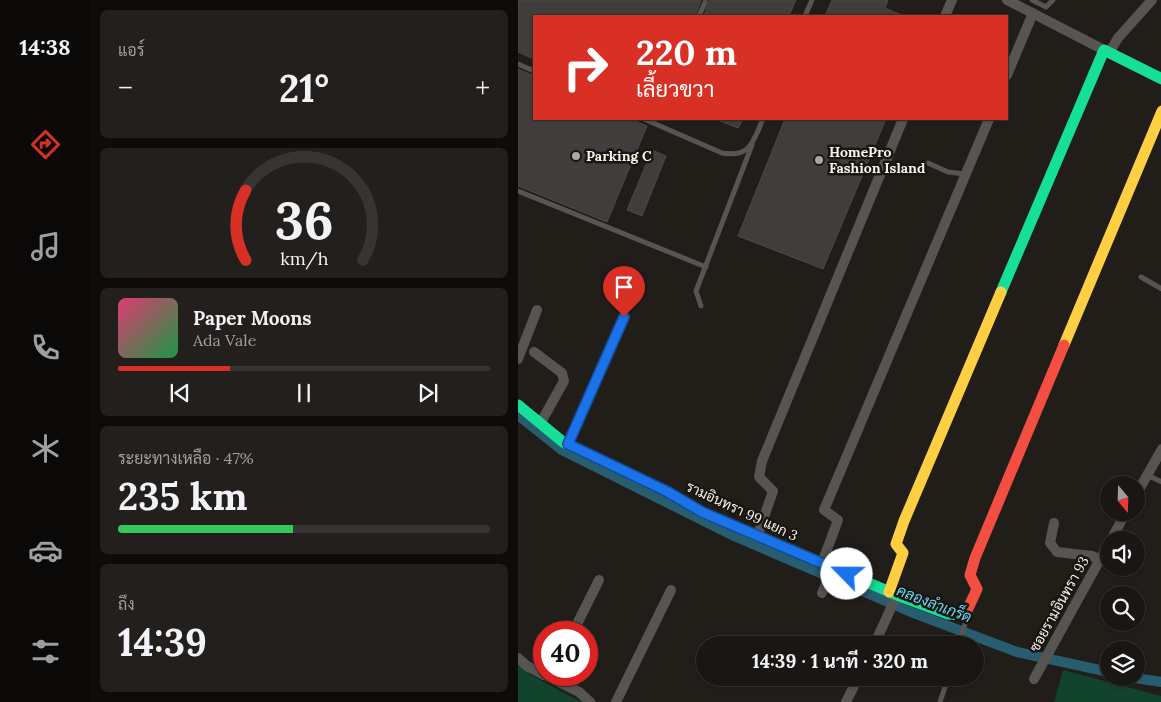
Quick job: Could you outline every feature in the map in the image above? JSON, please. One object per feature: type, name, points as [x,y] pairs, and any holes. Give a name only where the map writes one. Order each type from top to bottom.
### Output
[{"type":"street","points":[[945,15],[952,0]]},
{"type":"street","points":[[1007,0],[1162,79]]},
{"type":"street","points":[[878,636],[890,612],[894,596],[903,554],[896,544],[904,522],[1106,52],[1152,0]]},
{"type":"street","points":[[1008,73],[1033,13]]},
{"type":"street","points":[[967,616],[976,594],[976,584],[970,575],[975,558],[1160,119]]},
{"type":"street","points":[[757,536],[773,491],[759,477],[762,461],[903,120]]},
{"type":"street","points":[[822,564],[838,520],[824,510],[989,120]]},
{"type":"street","points":[[518,359],[537,310]]},
{"type":"street","points":[[568,444],[624,317]]},
{"type":"street","points":[[534,352],[562,373],[564,377],[564,381],[540,424]]},
{"type":"street","name":"รามอินทรา 99 แยก 3","points":[[518,405],[568,444],[659,488],[702,512],[822,564],[832,571],[894,596],[948,614],[967,616]]},
{"type":"street","points":[[1147,475],[1162,449]]},
{"type":"street","points":[[1054,523],[1050,543],[1057,552],[1092,556],[1100,560]]},
{"type":"street","name":"ซอยรามอินทรา 93","points":[[1036,674],[1100,560]]},
{"type":"street","points":[[824,589],[832,571]]},
{"type":"street","points":[[578,621],[599,580]]},
{"type":"street","points":[[616,702],[671,590]]},
{"type":"street","points":[[518,658],[533,669]]},
{"type":"street","points":[[568,686],[579,692],[590,702]]},
{"type":"street","points":[[846,702],[854,686]]},
{"type":"lane","points":[[805,15],[812,0]]},
{"type":"lane","points":[[1032,0],[1046,7],[1053,0]]},
{"type":"lane","points":[[699,15],[705,2]]},
{"type":"lane","points":[[518,64],[533,71]]},
{"type":"lane","points":[[701,306],[696,291],[763,120]]},
{"type":"lane","points":[[657,121],[722,153],[736,155],[744,152],[752,144]]},
{"type":"lane","points":[[928,163],[948,172],[966,174]]},
{"type":"lane","points":[[518,191],[706,267]]},
{"type":"lane","points":[[1140,277],[1162,289]]},
{"type":"lane","points":[[1147,475],[1162,482]]},
{"type":"lane","points":[[962,636],[967,616]]},
{"type":"lane","points":[[940,702],[945,686]]},
{"type":"green space","points":[[518,663],[533,676],[533,686],[551,686],[581,702],[518,702]]},
{"type":"green space","points":[[1063,670],[1100,680],[1100,686],[1123,686],[1161,696],[1161,702],[1054,702]]},
{"type":"building","points":[[518,0],[701,0],[695,15],[533,15],[533,59],[518,52]]},
{"type":"building","points":[[709,0],[796,0],[789,15],[704,15]]},
{"type":"building","points":[[832,0],[888,0],[885,8],[902,15],[825,15]]},
{"type":"building","name":"Parking C","points":[[518,69],[533,76],[533,120],[633,120],[647,126],[607,222],[518,186]]},
{"type":"building","points":[[718,120],[742,120],[738,128]]},
{"type":"building","name":"HomePro Fashion Island","points":[[785,120],[886,120],[823,269],[738,236]]},
{"type":"building","points":[[652,150],[666,156],[642,216],[627,210]]},
{"type":"waterway","name":"คลองลำเกร็ด","points":[[518,415],[562,450],[734,536],[911,612],[1017,652],[1100,670]]},
{"type":"waterway","name":"คลองลำเกร็ด","points":[[1145,679],[1162,682]]},
{"type":"traffic: fast","points":[[1001,292],[1104,50],[1162,79]]},
{"type":"traffic: fast","points":[[518,405],[563,442],[668,492],[702,512],[897,595],[948,614],[965,615]]},
{"type":"traffic: slow","points":[[1064,345],[1162,111]]},
{"type":"traffic: slow","points":[[889,592],[903,553],[896,544],[904,521],[1001,292]]},
{"type":"traffic: jam","points":[[965,615],[977,589],[970,575],[975,558],[1064,345]]},
{"type":"place","name":"Parking C","points":[[576,156]]},
{"type":"place","name":"HomePro Fashion Island","points":[[819,160]]},
{"type":"route","points":[[624,317],[568,444],[668,492],[702,512],[847,574]]}]
